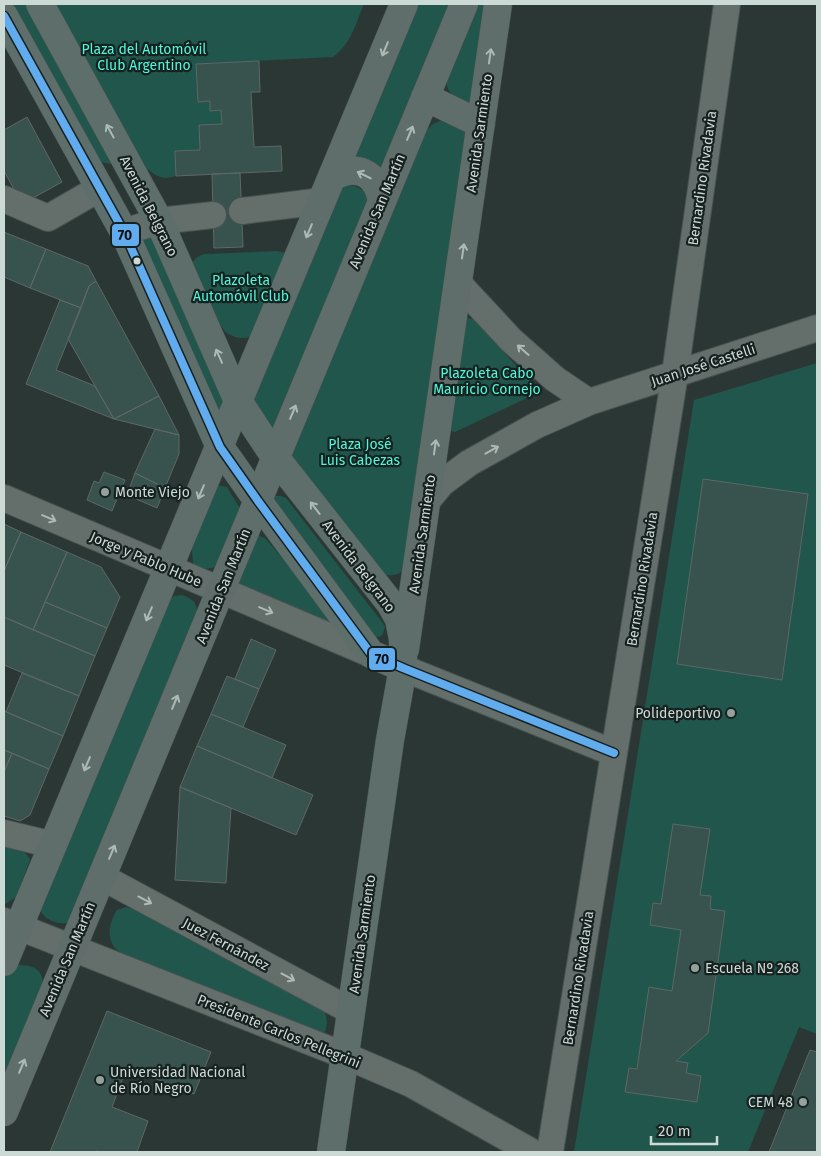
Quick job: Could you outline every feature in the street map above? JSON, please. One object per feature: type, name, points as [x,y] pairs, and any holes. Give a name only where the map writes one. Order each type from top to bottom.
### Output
[{"type":"highway","name":"Avenida Belgrano","points":[[40,4],[159,221],[238,401],[275,458],[390,603],[399,619],[403,639],[402,668]]},
{"type":"highway","points":[[4,16],[124,232],[220,447],[371,654],[402,668]]},
{"type":"highway","name":"Avenida Sarmiento","points":[[331,1152],[402,668]]},
{"type":"main road","points":[[4,962],[11,924],[53,845],[404,4]]},
{"type":"main road","name":"Avenida San Martín","points":[[4,1112],[464,4]]},
{"type":"main road","name":"Avenida Sarmiento","points":[[402,668],[498,4]]},
{"type":"main road","points":[[425,97],[481,124]]},
{"type":"main road","points":[[327,189],[343,171],[353,170],[364,173],[373,179],[379,188],[382,201]]},
{"type":"street","name":"Bernardino Rivadavia","points":[[550,1152],[675,374],[727,4]]},
{"type":"street","points":[[4,198],[48,218],[100,188]]},
{"type":"street","points":[[242,211],[327,189]]},
{"type":"street","points":[[124,232],[159,221],[213,215]]},
{"type":"street","points":[[458,283],[511,340],[556,379],[589,402]]},
{"type":"street","name":"Juan José Castelli","points":[[427,501],[442,483],[469,462],[537,425],[589,402],[817,328]]},
{"type":"street","name":"Jorge y Pablo Hube","points":[[4,498],[371,654]]},
{"type":"street","points":[[402,668],[614,753]]},
{"type":"street","points":[[4,833],[53,845]]},
{"type":"street","name":"Juez Fernández","points":[[102,877],[351,1011]]},
{"type":"street","name":"Presidente Carlos Pellegrini","points":[[11,924],[346,1056],[411,1084],[532,1152]]},
{"type":"green space","points":[[10,4],[35,4],[116,161],[110,164],[94,158],[12,12]]},
{"type":"green space","name":"Plaza del Automóvil Club Argentino","points":[[54,4],[364,4],[349,40],[333,57],[196,64],[198,101],[210,101],[210,111],[221,110],[222,124],[199,125],[200,150],[175,151],[176,176],[163,178],[146,168]]},
{"type":"green space","points":[[416,4],[454,4],[383,174],[352,161]]},
{"type":"green space","points":[[479,4],[486,4],[472,102],[467,103],[449,91],[447,78]]},
{"type":"green space","name":"Plaza José Luis Cabezas","points":[[440,121],[456,125],[468,137],[406,568],[396,574],[384,575],[294,472],[290,453],[425,132],[433,124]]},
{"type":"green space","points":[[345,185],[359,188],[370,198],[279,429],[271,432],[252,398],[339,189]]},
{"type":"green space","points":[[150,233],[226,403],[219,413],[142,239]]},
{"type":"green space","name":"Plazoleta Automóvil Club","points":[[277,251],[286,253],[254,336],[240,338],[230,335],[223,329],[201,290],[193,272],[194,260],[205,254]]},
{"type":"green space","name":"Plazoleta Cabo Mauricio Cornejo","points":[[464,319],[474,320],[534,385],[535,391],[531,396],[455,432],[451,431],[449,426]]},
{"type":"green space","name":"Polideportivo","points":[[817,363],[817,1034],[799,1027],[748,1152],[574,1152],[694,400]]},
{"type":"green space","points":[[217,485],[227,487],[239,507],[240,513],[215,567],[204,568],[193,564],[192,548]]},
{"type":"green space","points":[[276,496],[286,498],[385,626],[383,634],[379,637],[374,636],[271,499]]},
{"type":"green space","points":[[256,535],[265,538],[330,615],[328,622],[324,622],[241,586],[238,580]]},
{"type":"green space","points":[[182,595],[194,602],[197,608],[197,616],[68,923],[53,922],[42,914],[37,905],[169,600],[174,596]]},
{"type":"green space","points":[[4,846],[23,852],[30,860],[16,897],[4,905]]},
{"type":"green space","points":[[126,907],[137,910],[325,1012],[327,1023],[324,1034],[120,952],[113,945],[110,929],[112,919],[117,910]]},
{"type":"green space","points":[[16,965],[36,969],[41,976],[44,987],[4,1088],[4,979],[9,970]]},
{"type":"building","points":[[259,61],[260,92],[251,92],[254,147],[281,146],[282,171],[176,176],[175,151],[200,150],[199,125],[222,124],[221,110],[210,111],[210,101],[198,102],[196,64]]},
{"type":"building","points":[[27,117],[62,182],[22,204],[4,171],[4,130]]},
{"type":"building","points":[[240,173],[243,247],[214,248],[212,174]]},
{"type":"building","points":[[4,232],[46,249],[30,288],[4,277]]},
{"type":"building","points":[[46,249],[88,266],[96,281],[89,286],[81,308],[30,288]]},
{"type":"building","points":[[96,281],[159,396],[114,419],[68,339],[89,286]]},
{"type":"building","points":[[60,300],[81,308],[56,370],[95,386],[114,419],[26,384]]},
{"type":"building","points":[[159,396],[179,435],[114,419]]},
{"type":"building","points":[[155,429],[179,435],[179,454],[165,488],[135,473]]},
{"type":"building","name":"Monte Viejo","points":[[104,472],[125,480],[112,511],[87,500],[94,481],[99,483]]},
{"type":"building","points":[[135,473],[165,488],[157,508],[127,495]]},
{"type":"building","points":[[703,479],[808,494],[782,680],[677,664]]},
{"type":"building","points":[[4,524],[21,532],[4,571]]},
{"type":"building","points":[[21,532],[67,552],[33,630],[4,617],[4,571]]},
{"type":"building","points":[[67,552],[101,567],[120,597],[107,628],[45,602]]},
{"type":"building","points":[[45,602],[107,628],[95,656],[33,630]]},
{"type":"building","points":[[4,617],[95,656],[79,696],[4,665]]},
{"type":"building","points":[[251,639],[276,650],[259,689],[235,679]]},
{"type":"building","points":[[22,673],[79,696],[63,736],[6,712]]},
{"type":"building","points":[[227,676],[259,689],[243,727],[211,714]]},
{"type":"building","points":[[4,711],[63,736],[49,769],[4,750]]},
{"type":"building","points":[[211,714],[286,745],[272,778],[197,746]]},
{"type":"building","points":[[197,746],[313,795],[296,835],[180,787]]},
{"type":"building","points":[[4,750],[12,753],[4,772]]},
{"type":"building","points":[[12,753],[49,769],[30,815],[20,821],[4,816],[4,772]]},
{"type":"building","points":[[180,787],[231,808],[226,883],[175,880]]},
{"type":"building","points":[[673,824],[710,829],[700,895],[711,896],[710,909],[725,911],[708,1033],[676,1061],[688,1063],[686,1073],[701,1076],[697,1102],[625,1092],[629,1068],[637,1069],[649,987],[672,991],[681,930],[650,925],[653,903],[661,904]]},
{"type":"building","name":"Universidad Nacional de Río Negro","points":[[107,1011],[211,1052],[194,1094],[127,1067],[112,1107],[148,1121],[137,1152],[50,1152]]},
{"type":"building","name":"CEM 48","points":[[810,1050],[817,1052],[817,1152],[769,1152]]},
{"type":"transit line","name":"70","points":[[4,16],[124,232],[220,447],[371,654],[614,753]]},
{"type":"place","name":"Monte Viejo","points":[[105,492]]},
{"type":"place","name":"Polideportivo","points":[[731,713]]},
{"type":"place","name":"Escuela Nº 268","points":[[695,968]]},
{"type":"place","name":"Universidad Nacional de Río Negro","points":[[100,1080]]},
{"type":"place","name":"CEM 48","points":[[803,1102]]}]
